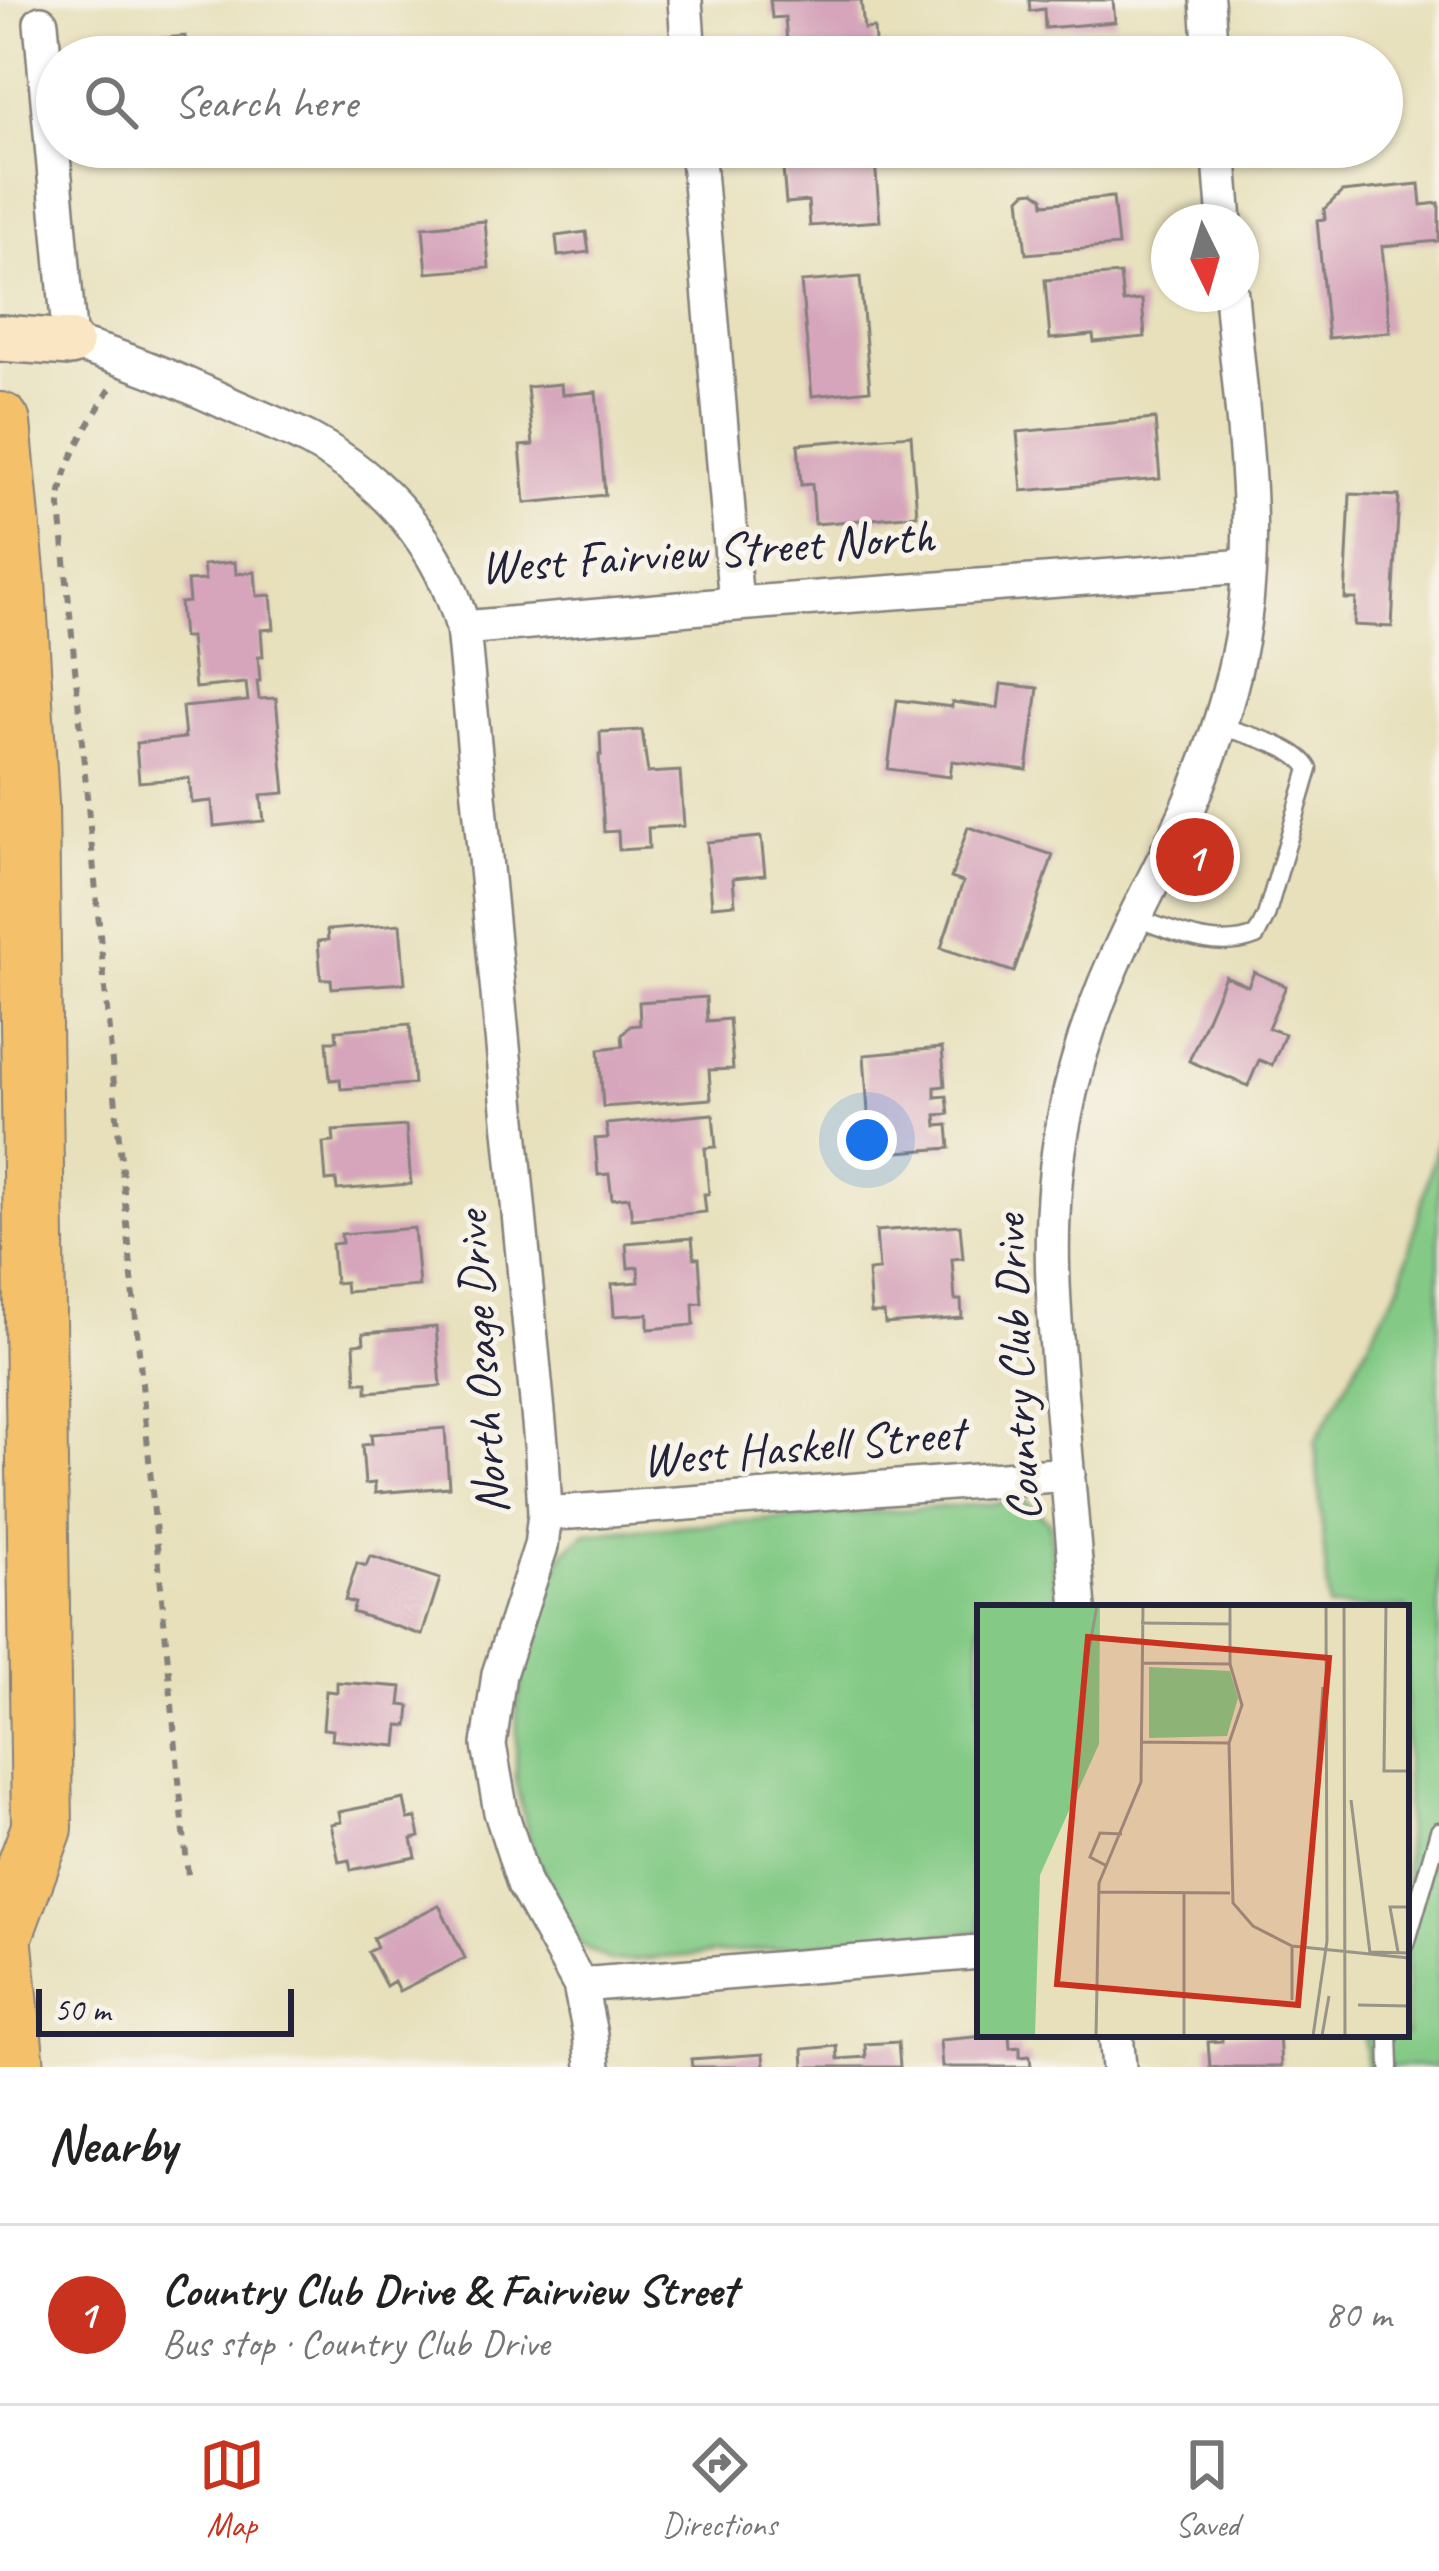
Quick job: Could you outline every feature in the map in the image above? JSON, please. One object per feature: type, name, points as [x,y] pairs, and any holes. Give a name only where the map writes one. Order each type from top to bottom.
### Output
[{"type":"highway","points":[[0,423],[28,802],[42,1828],[1,1938]]},
{"type":"highway","points":[[0,1924],[14,2067]]},
{"type":"street","points":[[685,0],[688,36]]},
{"type":"street","points":[[1207,0],[1210,36]]},
{"type":"street","points":[[41,23],[42,36]]},
{"type":"street","points":[[54,168],[70,343]]},
{"type":"street","points":[[699,168],[736,604]]},
{"type":"street","points":[[1221,168],[1224,204]]},
{"type":"street","name":"Country Club Drive","points":[[1079,1605],[1053,1303],[1053,1187],[1078,1059],[1102,992],[1177,834],[1219,726],[1234,668],[1244,616],[1249,505],[1233,312]]},
{"type":"street","name":"West Fairview Street North","points":[[0,338],[70,343],[128,361],[309,440],[352,466],[384,492],[441,566],[463,628],[1247,566]]},
{"type":"street","name":"North Osage Drive","points":[[463,628],[545,1514],[541,1546],[500,1674],[489,1745],[501,1812],[524,1884],[580,1985],[592,2067]]},
{"type":"street","name":"West Haskell Street","points":[[545,1514],[1068,1474]]},
{"type":"street","points":[[580,1985],[977,1952]]},
{"type":"street","points":[[1116,2037],[1119,2067]]},
{"type":"lane","points":[[1135,918],[1208,942],[1240,942],[1256,936],[1266,916],[1309,770],[1304,759],[1219,726]]},
{"type":"lane","points":[[1409,1934],[1439,1832]]},
{"type":"lane","points":[[1389,2037],[1390,2067]]},
{"type":"path","points":[[128,361],[66,471],[60,507],[188,1876]]},
{"type":"green space","points":[[1439,1137],[1439,2067],[1367,2067],[1364,2037],[1409,2037],[1409,1605],[1329,1605],[1315,1442],[1400,1284]]},
{"type":"green space","points":[[1025,1501],[1050,1523],[1056,1605],[977,1605],[977,1932],[611,1962],[579,1944],[532,1850],[516,1784],[517,1703],[546,1591],[564,1552],[586,1533]]},
{"type":"building","points":[[770,0],[861,0],[864,29],[874,28],[875,36],[786,36],[785,17],[772,18]]},
{"type":"building","points":[[1029,0],[1113,0],[1115,22],[1045,28],[1044,9],[1030,11]]},
{"type":"building","points":[[876,168],[880,221],[810,226],[808,201],[786,203],[783,169]]},
{"type":"building","points":[[1419,184],[1421,205],[1439,203],[1439,241],[1382,246],[1390,332],[1328,338],[1317,220],[1325,219],[1324,209],[1342,192]]},
{"type":"building","points":[[1035,191],[1044,204],[1113,197],[1118,246],[1026,254],[1020,198]]},
{"type":"building","points":[[485,221],[489,268],[427,273],[423,227]]},
{"type":"building","points":[[586,232],[589,252],[558,256],[556,236]]},
{"type":"building","points":[[1120,274],[1123,302],[1142,300],[1145,337],[1094,342],[1093,335],[1050,339],[1045,280]]},
{"type":"building","points":[[860,277],[870,390],[812,396],[801,282]]},
{"type":"building","points":[[561,384],[562,395],[596,392],[605,495],[525,503],[520,446],[533,445],[527,387]]},
{"type":"building","points":[[1155,419],[1160,479],[1022,491],[1017,432]]},
{"type":"building","points":[[911,435],[917,515],[815,524],[812,484],[801,485],[798,444]]},
{"type":"building","points":[[1350,494],[1399,496],[1392,627],[1354,625],[1356,599],[1345,599]]},
{"type":"building","points":[[235,562],[236,574],[255,572],[257,596],[271,595],[274,629],[261,630],[263,656],[258,656],[257,681],[259,699],[276,698],[285,793],[261,795],[264,821],[214,826],[212,801],[192,803],[189,778],[139,782],[136,743],[185,738],[182,707],[248,701],[246,683],[195,688],[190,637],[183,637],[180,603],[189,602],[187,581],[205,580],[203,565]]},
{"type":"building","points":[[1001,684],[1038,688],[1027,770],[952,761],[950,777],[888,769],[897,700],[998,708]]},
{"type":"building","points":[[642,730],[648,773],[680,771],[684,826],[648,828],[649,848],[619,850],[618,831],[604,832],[600,732]]},
{"type":"building","points":[[968,827],[1053,855],[1014,972],[941,948],[963,882],[951,878]]},
{"type":"building","points":[[761,837],[765,875],[733,878],[735,904],[712,906],[707,842]]},
{"type":"building","points":[[400,924],[405,983],[332,988],[331,979],[321,979],[318,941],[328,940],[327,930]]},
{"type":"building","points":[[1254,972],[1286,986],[1268,1028],[1285,1034],[1272,1065],[1259,1060],[1248,1086],[1189,1061],[1225,976],[1248,986]]},
{"type":"building","points":[[706,997],[707,1021],[729,1019],[733,1069],[709,1070],[711,1099],[603,1107],[599,1049],[623,1046],[622,1035],[630,1026],[640,1025],[639,1002]]},
{"type":"building","points":[[410,1024],[414,1084],[341,1089],[340,1079],[330,1080],[327,1041],[337,1041],[336,1030]]},
{"type":"building","points":[[942,1048],[945,1086],[935,1087],[935,1097],[947,1096],[949,1114],[936,1115],[937,1126],[948,1125],[950,1148],[871,1154],[864,1055]]},
{"type":"building","points":[[713,1114],[716,1147],[705,1148],[706,1212],[632,1219],[629,1197],[612,1199],[609,1174],[598,1175],[595,1139],[608,1138],[606,1124]]},
{"type":"building","points":[[406,1126],[411,1184],[337,1190],[336,1180],[326,1181],[323,1143],[334,1142],[333,1131]]},
{"type":"building","points":[[960,1225],[963,1258],[952,1259],[955,1300],[961,1300],[962,1318],[885,1324],[884,1313],[871,1313],[868,1271],[879,1270],[876,1231]]},
{"type":"building","points":[[414,1228],[419,1286],[346,1292],[345,1282],[335,1283],[332,1244],[342,1243],[341,1234]]},
{"type":"building","points":[[692,1238],[694,1258],[699,1258],[702,1303],[693,1304],[694,1325],[648,1329],[648,1314],[614,1316],[612,1284],[639,1282],[638,1267],[628,1268],[626,1243]]},
{"type":"building","points":[[436,1327],[441,1386],[367,1392],[367,1382],[356,1382],[354,1344],[364,1343],[363,1333]]},
{"type":"building","points":[[445,1428],[449,1487],[375,1493],[375,1483],[365,1484],[362,1445],[372,1444],[371,1434]]},
{"type":"building","points":[[370,1556],[440,1579],[422,1635],[352,1612],[355,1603],[345,1600],[357,1563],[366,1566]]},
{"type":"building","points":[[337,1682],[402,1687],[400,1705],[410,1706],[408,1726],[399,1725],[397,1746],[332,1740],[333,1730],[323,1729],[326,1691],[337,1692]]},
{"type":"building","points":[[404,1799],[408,1819],[416,1818],[420,1837],[412,1839],[416,1857],[351,1870],[349,1860],[339,1862],[331,1824],[341,1822],[339,1812]]},
{"type":"building","points":[[439,1905],[465,1958],[399,1991],[394,1981],[386,1986],[368,1952],[377,1947],[373,1938]]},
{"type":"building","points":[[1009,2037],[1010,2048],[1020,2047],[1020,2057],[1030,2056],[1031,2067],[942,2067],[940,2040]]},
{"type":"building","points":[[1222,2037],[1279,2037],[1281,2067],[1210,2067],[1208,2042],[1222,2041]]},
{"type":"building","points":[[898,2042],[900,2067],[804,2067],[803,2049],[837,2046],[838,2059],[866,2057],[865,2044]]},
{"type":"building","points":[[763,2054],[764,2067],[692,2067],[691,2059]]},
{"type":"place","name":"Country Club Drive & Fairview Street","points":[[1195,857]]}]
